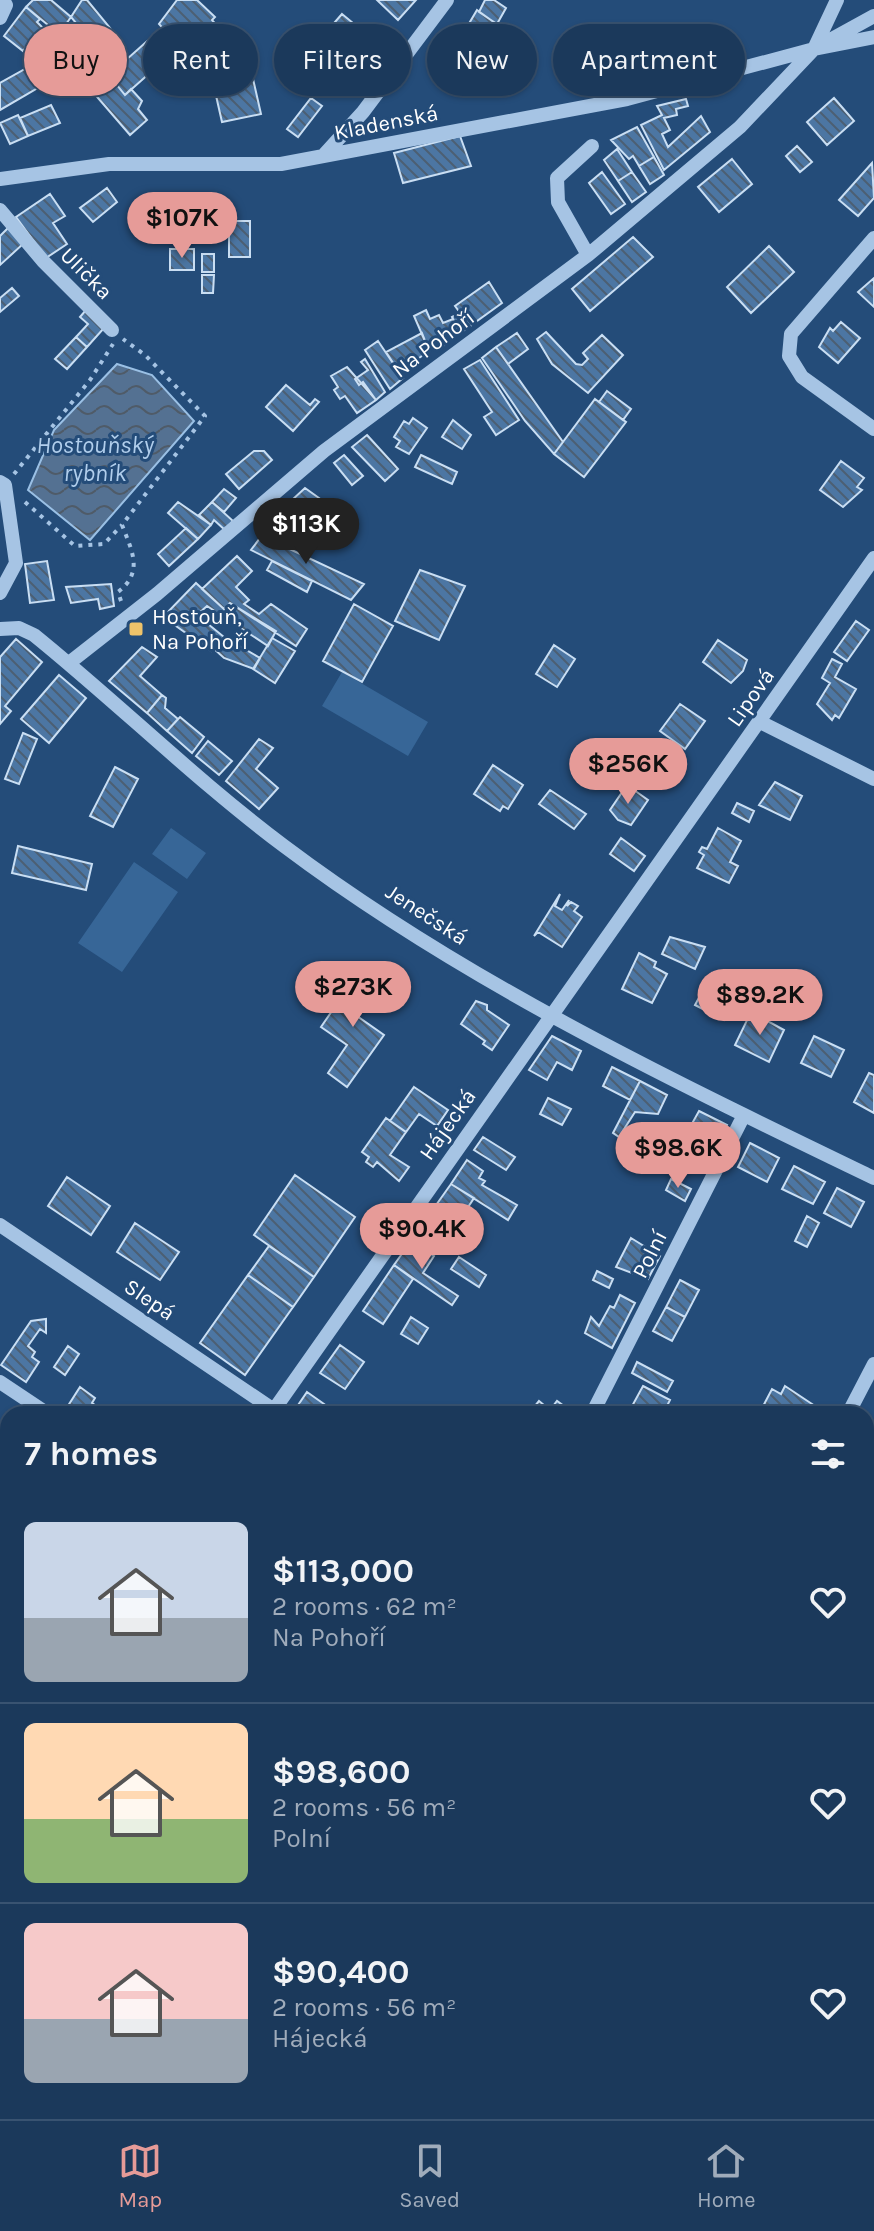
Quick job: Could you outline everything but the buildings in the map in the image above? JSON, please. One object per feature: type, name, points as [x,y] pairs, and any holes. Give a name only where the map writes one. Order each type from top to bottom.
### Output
[{"type":"street","points":[[0,18],[6,5],[3,0]]},
{"type":"street","points":[[323,156],[363,112],[447,0]]},
{"type":"street","points":[[814,49],[837,0]]},
{"type":"street","points":[[814,49],[874,16]]},
{"type":"street","points":[[814,49],[874,37]]},
{"type":"street","name":"Kladenská","points":[[0,179],[109,164],[281,164],[627,99],[814,49]]},
{"type":"street","name":"Na Pohoří","points":[[69,663],[128,618],[324,451],[588,255],[740,127],[814,49]]},
{"type":"street","points":[[588,255],[558,202],[557,178],[592,146]]},
{"type":"street","name":"Ulička","points":[[0,210],[43,261],[112,330]]},
{"type":"street","points":[[874,238],[791,334],[789,356],[802,377],[874,429]]},
{"type":"street","points":[[0,593],[16,563],[3,484]]},
{"type":"street","name":"Lipová","points":[[549,1016],[874,558]]},
{"type":"street","name":"Jenečská","points":[[0,629],[19,628],[34,635],[283,846],[415,933],[549,1016],[874,1178]]},
{"type":"street","points":[[760,722],[874,779]]},
{"type":"street","name":"Hájecká","points":[[277,1406],[549,1016]]},
{"type":"street","name":"Polní","points":[[596,1406],[744,1115]]},
{"type":"street","name":"Slepá","points":[[0,1225],[264,1406]]},
{"type":"street","points":[[852,1406],[874,1364]]},
{"type":"street","points":[[0,1382],[36,1406]]},
{"type":"path","points":[[118,335],[145,355],[205,416],[104,544],[75,546],[3,484],[90,380],[118,335]]},
{"type":"path","points":[[122,525],[136,563],[130,583],[118,592],[128,618]]},
{"type":"green space","points":[[342,672],[428,722],[408,756],[322,706]]},
{"type":"green space","points":[[171,828],[206,853],[187,879],[152,854]]},
{"type":"green space","points":[[134,862],[178,892],[122,972],[78,943]]},
{"type":"water","name":"Hostouňský rybník","points":[[117,364],[152,375],[194,421],[90,540],[28,490],[54,430]]},
{"type":"place","name":"Hostouň, Na Pohoří","points":[[136,629]]}]
